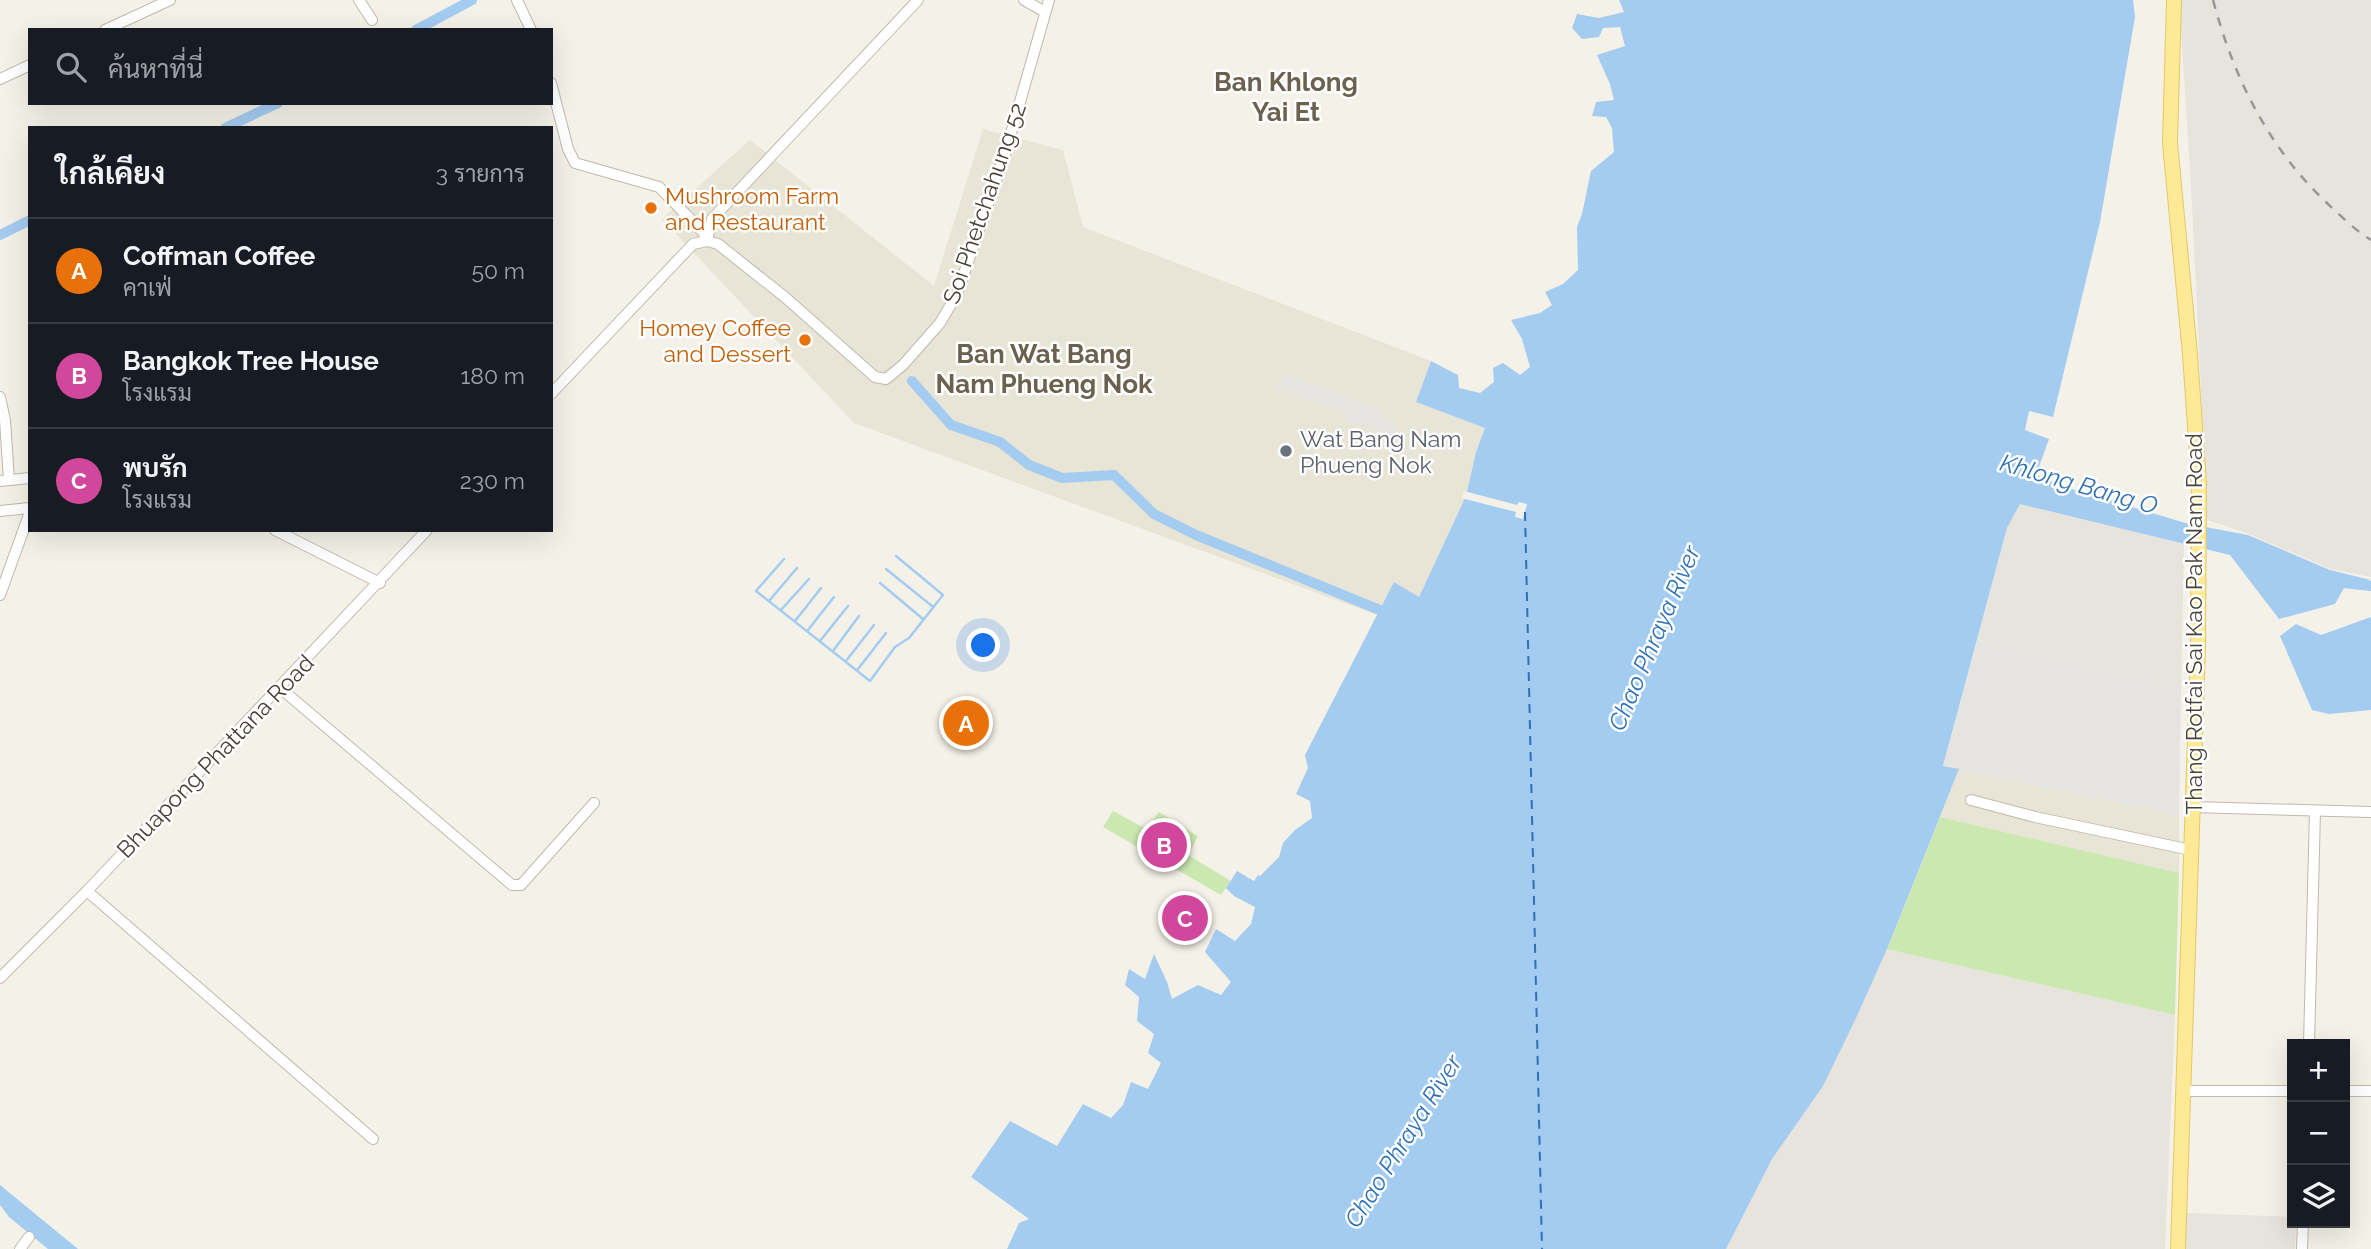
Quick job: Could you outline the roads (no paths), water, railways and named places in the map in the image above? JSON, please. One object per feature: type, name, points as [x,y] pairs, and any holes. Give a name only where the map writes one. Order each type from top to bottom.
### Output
[{"type":"main road","name":"Thang Rotfai Sai Kao Pak Nam Road","points":[[2174,0],[2171,143],[2199,484],[2198,648],[2178,1249]]},
{"type":"street","points":[[109,28],[170,0]]},
{"type":"street","points":[[359,0],[372,20]]},
{"type":"street","points":[[517,0],[530,28]]},
{"type":"street","points":[[710,242],[712,219],[918,0]]},
{"type":"street","points":[[1024,0],[1045,12]]},
{"type":"street","name":"Soi Phetchahung 52","points":[[710,242],[786,298],[874,377],[886,379],[896,372],[940,323],[957,294],[1006,151],[1049,0]]},
{"type":"street","points":[[0,79],[28,66]]},
{"type":"street","points":[[553,91],[568,149],[575,163],[659,187],[710,242]]},
{"type":"street","points":[[553,392],[693,244],[710,242]]},
{"type":"street","points":[[0,397],[5,420],[4,481],[28,478]]},
{"type":"street","points":[[0,511],[28,510]]},
{"type":"street","points":[[0,595],[28,516]]},
{"type":"street","points":[[279,532],[380,583]]},
{"type":"street","name":"Bhuapong Phattana Road","points":[[0,978],[87,891],[425,532]]},
{"type":"street","points":[[279,687],[512,886],[521,885],[594,803]]},
{"type":"street","points":[[1971,800],[2035,817],[2191,850]]},
{"type":"street","points":[[2192,807],[2371,812]]},
{"type":"street","points":[[2309,1039],[2315,811]]},
{"type":"street","points":[[87,891],[373,1139]]},
{"type":"street","points":[[2183,1091],[2287,1091]]},
{"type":"street","points":[[2350,1091],[2371,1091]]},
{"type":"street","points":[[2302,1228],[2302,1249]]},
{"type":"street","points":[[20,1249],[29,1237]]},
{"type":"water","name":"Chao Phraya River","points":[[1619,0],[2133,0],[2135,17],[2100,222],[2053,417],[2029,411],[2025,430],[2049,439],[2036,475],[2065,487],[2189,524],[2248,535],[2330,570],[2371,580],[2344,588],[2335,604],[2279,619],[2230,555],[2020,504],[2007,528],[1943,766],[1959,769],[1887,949],[1823,1086],[1772,1159],[1726,1249],[1007,1249],[1019,1223],[1029,1219],[971,1177],[1010,1121],[1057,1146],[1083,1104],[1111,1118],[1123,1105],[1131,1082],[1148,1089],[1161,1063],[1148,1053],[1154,1034],[1137,1021],[1139,997],[1125,985],[1129,969],[1145,979],[1154,954],[1172,999],[1198,985],[1221,995],[1231,982],[1205,952],[1216,929],[1235,941],[1251,924],[1255,907],[1234,896],[1226,888],[1237,871],[1254,881],[1279,857],[1283,843],[1312,818],[1310,801],[1296,794],[1308,768],[1305,755],[1394,582],[1419,597],[1466,496],[1476,452],[1485,428],[1416,402],[1431,361],[1458,375],[1459,388],[1480,393],[1494,382],[1493,368],[1503,363],[1520,375],[1530,367],[1522,339],[1511,320],[1540,313],[1552,305],[1545,292],[1563,284],[1578,270],[1577,227],[1591,171],[1614,152],[1612,128],[1606,117],[1592,116],[1596,102],[1614,100],[1597,55],[1625,46],[1620,27],[1603,28],[1599,37],[1582,39],[1572,28],[1577,14],[1599,18],[1624,12]]},
{"type":"water","points":[[2371,617],[2371,710],[2329,714],[2312,710],[2280,636],[2296,624],[2321,635]]},
{"type":"water","points":[[0,1185],[78,1249],[48,1249],[9,1217],[0,1205]]},
{"type":"waterway","points":[[420,28],[472,0]]},
{"type":"waterway","points":[[229,126],[274,105]]},
{"type":"waterway","points":[[0,235],[28,221]]},
{"type":"waterway","points":[[912,381],[951,425],[1000,442],[1029,465],[1062,478],[1114,475],[1154,514],[1196,535],[1392,615]]},
{"type":"waterway","points":[[784,559],[756,591],[870,681],[895,647],[909,638],[943,595],[896,556]]},
{"type":"waterway","points":[[769,601],[797,568]]},
{"type":"waterway","points":[[886,569],[932,606]]},
{"type":"waterway","points":[[781,610],[809,579]]},
{"type":"waterway","points":[[880,583],[923,619]]},
{"type":"waterway","name":"Khlong Bang O","points":[[2343,583],[2371,586]]},
{"type":"waterway","points":[[795,621],[821,588]]},
{"type":"waterway","points":[[808,630],[834,597]]},
{"type":"waterway","points":[[820,641],[848,606]]},
{"type":"waterway","points":[[833,651],[859,616]]},
{"type":"waterway","points":[[846,661],[874,625]]},
{"type":"waterway","points":[[858,669],[886,633]]},
{"type":"railway","points":[[2213,0],[2243,85],[2271,136],[2329,205],[2371,240]]},
{"type":"place","name":"Mushroom Farm and Restaurant","points":[[651,208]]},
{"type":"place","name":"Homey Coffee and Dessert","points":[[805,340]]},
{"type":"place","name":"Wat Bang Nam Phueng Nok","points":[[1286,451]]},
{"type":"place","name":"Coffman Coffee","points":[[966,723]]},
{"type":"place","name":"Bangkok Tree House","points":[[1164,845]]},
{"type":"place","name":"พบรัก","points":[[1185,918]]},
{"type":"district","name":"Ban Khlong Yai Et","points":[[1286,97]]},
{"type":"district","name":"Ban Wat Bang Nam Phueng Nok","points":[[1044,369]]}]
